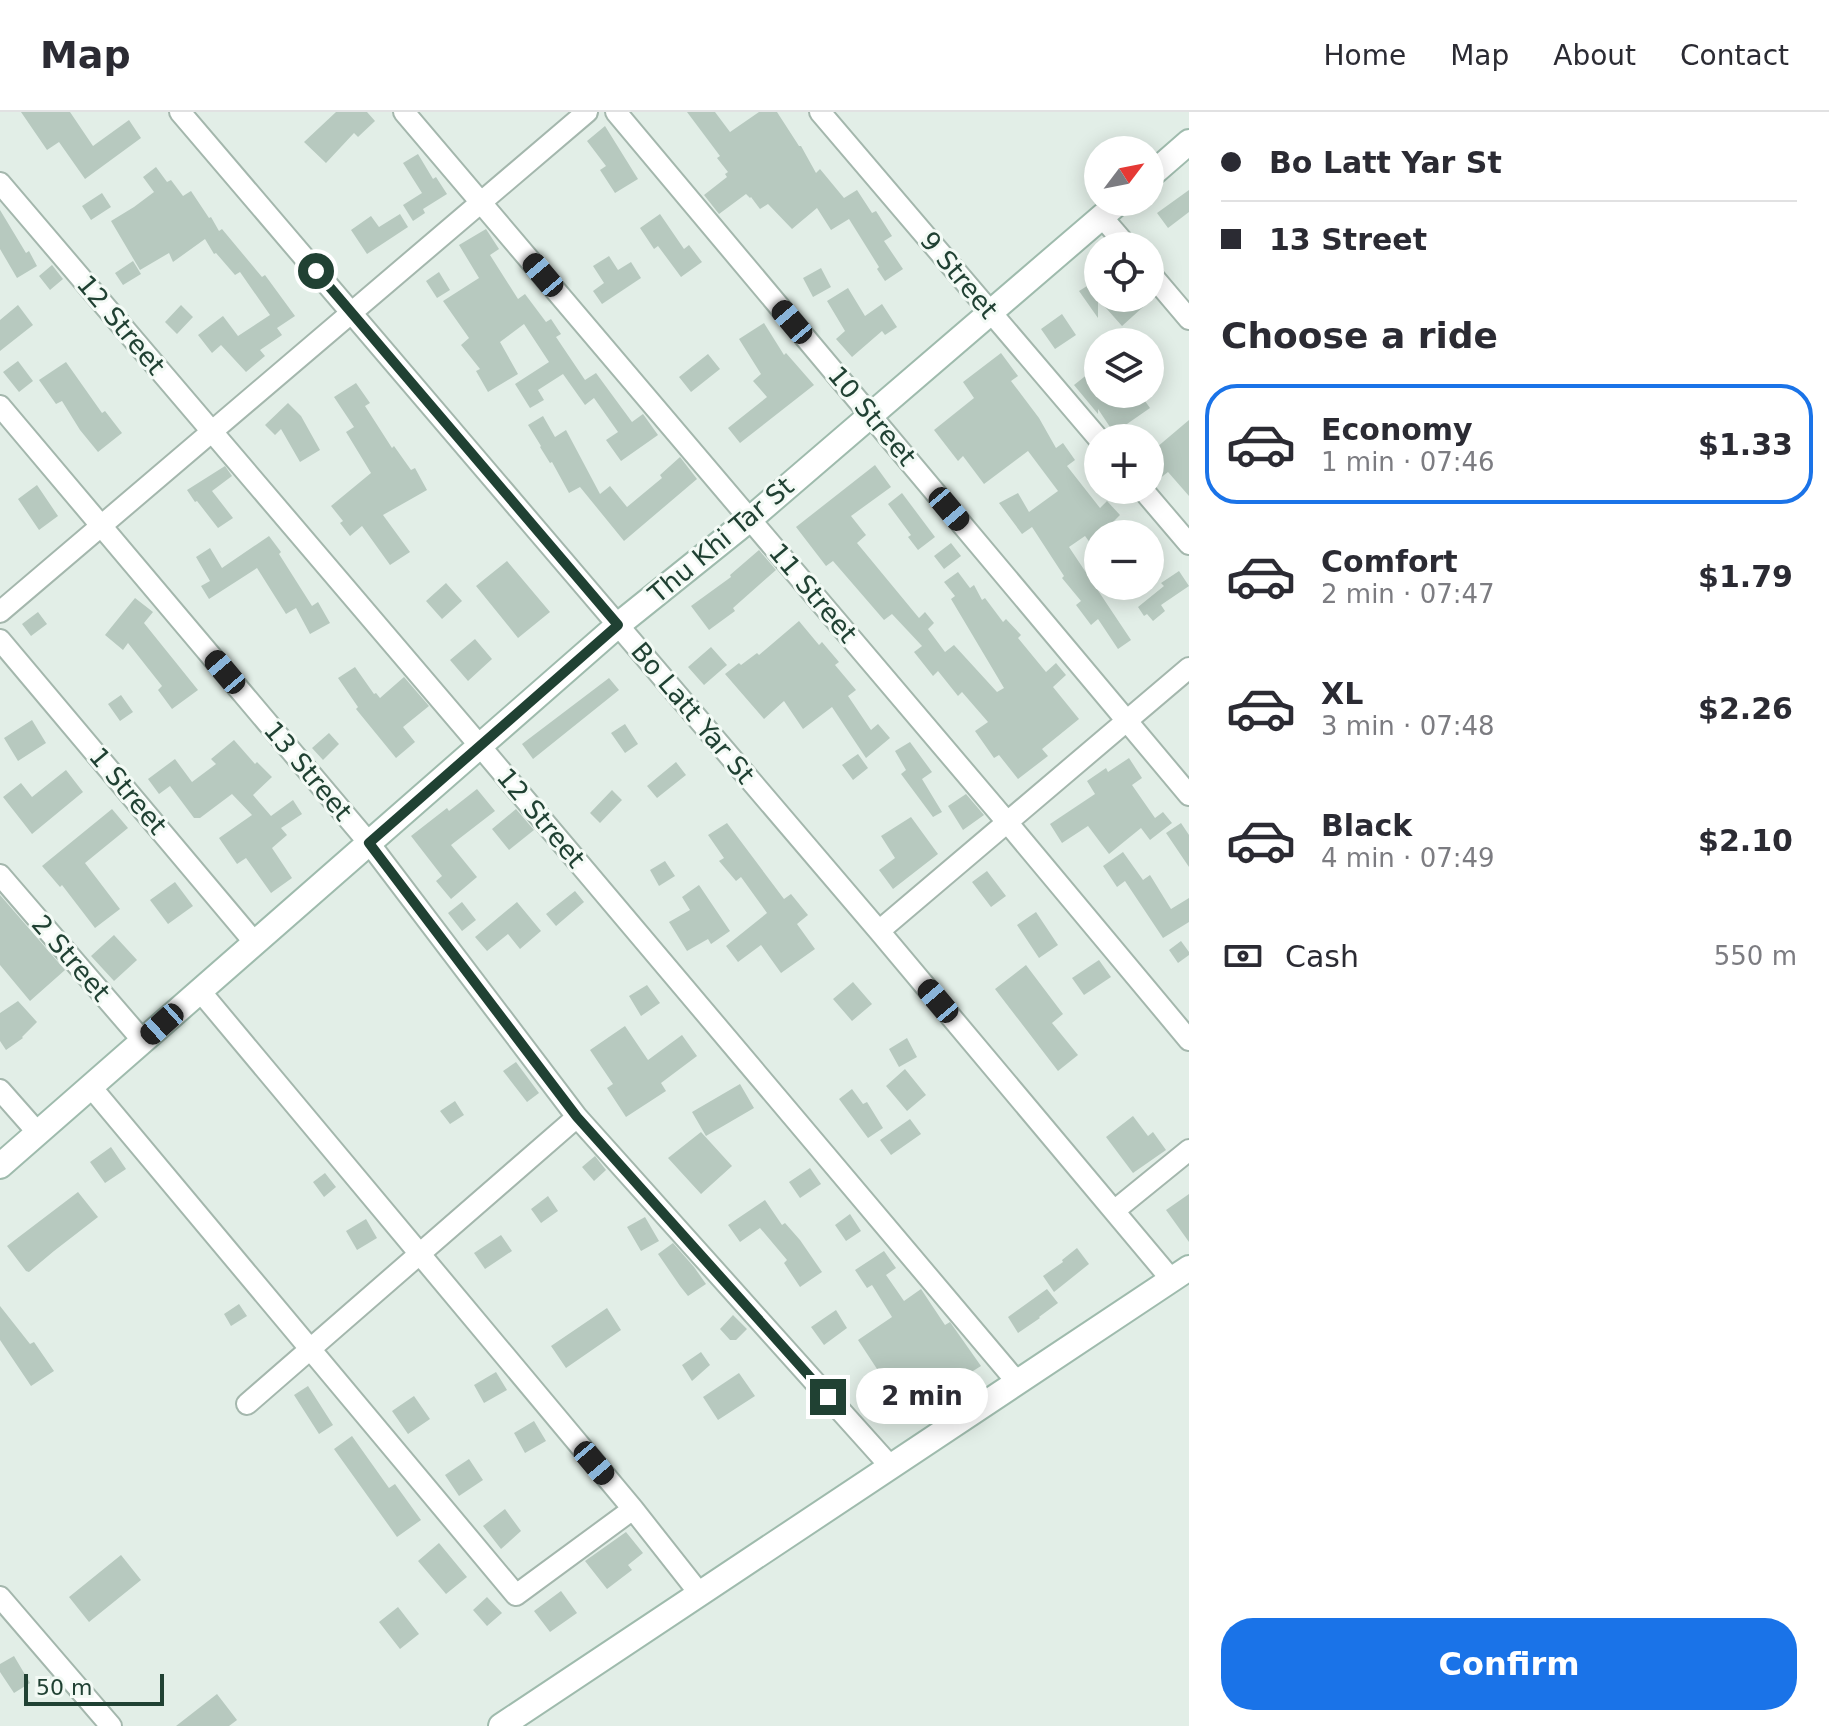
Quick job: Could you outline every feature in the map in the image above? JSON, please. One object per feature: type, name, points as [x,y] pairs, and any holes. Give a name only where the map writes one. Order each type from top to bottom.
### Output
[{"type":"street","name":"Bo Latt Yar St","points":[[180,112],[1114,1211],[1180,1274]]},
{"type":"street","name":"11 Street","points":[[404,112],[1189,1040]]},
{"type":"street","points":[[0,612],[587,112]]},
{"type":"street","name":"10 Street","points":[[616,112],[1189,795]]},
{"type":"street","name":"9 Street","points":[[820,112],[1086,424]]},
{"type":"street","points":[[1164,164],[1189,142]]},
{"type":"street","name":"12 Street","points":[[0,183],[1017,1382]]},
{"type":"street","name":"Thu Khi Tar St","points":[[0,1166],[618,625],[750,519],[1104,216]]},
{"type":"street","points":[[1164,290],[1189,319]]},
{"type":"street","name":"13 Street","points":[[0,406],[369,843],[577,1117],[891,1467]]},
{"type":"street","points":[[1155,504],[1189,544]]},
{"type":"street","name":"1 Street","points":[[0,640],[255,943]]},
{"type":"street","points":[[879,931],[1189,668]]},
{"type":"street","name":"2 Street","points":[[0,875],[143,1041]]},
{"type":"street","points":[[200,991],[633,1509],[700,1594]]},
{"type":"street","points":[[91,1087],[516,1595],[633,1509]]},
{"type":"street","points":[[0,1090],[38,1133]]},
{"type":"street","points":[[247,1404],[577,1117]]},
{"type":"street","points":[[1114,1211],[1189,1150]]},
{"type":"street","points":[[501,1726],[1180,1274]]},
{"type":"street","points":[[0,1597],[111,1726]]},
{"type":"building","points":[[21,112],[70,112],[93,146],[129,120],[141,138],[85,179],[59,142],[47,150]]},
{"type":"building","points":[[336,112],[367,112],[375,121],[358,137],[354,133],[326,163],[304,142]]},
{"type":"building","points":[[687,112],[715,112],[730,132],[759,112],[777,112],[816,173],[820,169],[844,198],[857,190],[872,213],[876,211],[892,236],[884,241],[903,269],[885,281],[849,219],[831,230],[817,208],[792,229],[768,204],[760,209],[746,194],[719,214],[704,195],[727,177],[725,174],[728,172],[717,158],[720,156]]},
{"type":"building","points":[[605,126],[638,179],[615,193],[600,170],[606,166],[587,141]]},
{"type":"building","points":[[418,154],[433,179],[436,177],[447,194],[423,209],[425,213],[413,221],[403,205],[422,193],[403,163]]},
{"type":"building","points":[[156,167],[183,196],[191,191],[219,231],[222,229],[262,277],[265,275],[295,316],[277,328],[282,335],[260,350],[265,356],[246,372],[221,345],[212,353],[198,335],[223,316],[238,336],[270,315],[240,272],[235,275],[214,254],[205,239],[173,262],[169,253],[140,270],[111,221],[154,192],[143,177]]},
{"type":"building","points":[[1189,190],[1189,212],[1168,228],[1159,216],[1164,216],[1164,208]]},
{"type":"building","points":[[102,193],[111,207],[91,220],[82,206]]},
{"type":"building","points":[[0,210],[37,266],[17,278],[0,249]]},
{"type":"building","points":[[400,214],[408,227],[367,254],[351,230],[371,216],[379,227]]},
{"type":"building","points":[[660,214],[684,249],[689,245],[702,262],[681,277],[658,246],[654,249],[640,228]]},
{"type":"building","points":[[486,229],[499,249],[490,255],[518,299],[525,294],[546,322],[551,319],[561,334],[556,337],[585,380],[596,373],[632,422],[643,414],[658,435],[621,461],[606,440],[618,432],[594,398],[585,405],[563,374],[538,390],[544,400],[530,408],[515,384],[549,362],[524,324],[500,342],[518,374],[488,392],[476,371],[480,369],[461,345],[469,338],[443,301],[479,278],[459,245]]},
{"type":"building","points":[[609,256],[618,270],[631,262],[641,278],[602,304],[593,291],[604,283],[593,266]]},
{"type":"building","points":[[133,261],[141,274],[123,285],[115,273]]},
{"type":"building","points":[[52,265],[63,279],[50,290],[39,276]]},
{"type":"building","points":[[821,268],[831,287],[813,297],[803,278]]},
{"type":"building","points":[[439,272],[450,290],[437,298],[426,281]]},
{"type":"building","points":[[848,288],[865,316],[882,304],[897,327],[885,335],[882,331],[852,357],[836,339],[845,331],[827,301]]},
{"type":"building","points":[[18,305],[33,325],[0,351],[0,320]]},
{"type":"building","points":[[181,305],[193,317],[177,334],[165,322]]},
{"type":"building","points":[[1110,312],[1137,312],[1122,326]]},
{"type":"building","points":[[1062,314],[1076,335],[1055,349],[1041,329]]},
{"type":"building","points":[[764,323],[784,355],[786,353],[814,385],[740,443],[728,428],[767,397],[753,381],[761,374],[739,339]]},
{"type":"building","points":[[1001,353],[1018,376],[1011,381],[1039,418],[1056,448],[1063,443],[1075,460],[1067,466],[1084,488],[1084,504],[1097,504],[1100,508],[1110,504],[1120,515],[1115,520],[1084,520],[1084,537],[1069,547],[1084,570],[1084,600],[1104,600],[1131,640],[1118,649],[1098,619],[1091,625],[1076,605],[1081,601],[1062,578],[1064,576],[1032,527],[1022,534],[999,503],[1018,493],[1029,512],[1058,491],[1028,451],[984,484],[963,456],[958,461],[934,430],[974,398],[963,382]]},
{"type":"building","points":[[708,354],[720,369],[691,392],[679,377]]},
{"type":"building","points":[[18,361],[33,381],[19,392],[3,372]]},
{"type":"building","points":[[66,362],[102,413],[105,411],[122,433],[98,452],[62,401],[56,404],[39,380]]},
{"type":"building","points":[[1084,377],[1084,397],[1074,385]]},
{"type":"building","points":[[356,383],[370,403],[365,406],[392,448],[394,446],[411,470],[415,468],[427,490],[383,515],[410,552],[390,565],[362,526],[350,536],[331,506],[371,473],[346,432],[354,427],[334,397]]},
{"type":"building","points":[[288,403],[301,416],[320,450],[300,462],[281,429],[275,435],[265,425]]},
{"type":"building","points":[[1093,408],[1150,408],[1127,424],[1108,424],[1098,409],[1098,414]]},
{"type":"building","points":[[543,416],[555,437],[566,430],[600,494],[610,486],[627,507],[662,478],[660,475],[680,457],[697,479],[624,541],[580,487],[569,493],[528,425]]},
{"type":"building","points":[[1189,420],[1189,496],[1168,472],[1164,475],[1164,441]]},
{"type":"building","points":[[875,465],[891,487],[851,516],[866,535],[857,543],[919,618],[925,612],[934,623],[928,629],[945,652],[954,645],[997,692],[1004,688],[951,599],[955,596],[944,582],[958,572],[970,588],[974,585],[982,600],[985,598],[1003,622],[1006,619],[1021,635],[1018,638],[1046,672],[1056,663],[1066,675],[1053,687],[1079,719],[1042,749],[1048,756],[1018,779],[999,755],[994,758],[975,731],[988,722],[962,692],[958,696],[938,671],[933,676],[914,652],[922,646],[892,614],[884,620],[833,561],[826,566],[796,527]]},
{"type":"building","points":[[225,466],[232,476],[212,491],[233,518],[218,528],[187,490]]},
{"type":"building","points":[[37,485],[58,516],[39,530],[18,499]]},
{"type":"building","points":[[902,493],[935,537],[918,550],[888,504]]},
{"type":"building","points":[[269,536],[312,606],[318,602],[330,623],[310,634],[296,608],[286,614],[257,568],[209,599],[201,586],[210,581],[196,557],[210,548],[222,568]]},
{"type":"building","points":[[951,543],[961,556],[944,569],[934,556]]},
{"type":"building","points":[[759,550],[776,570],[733,608],[735,611],[709,630],[691,606],[731,577]]},
{"type":"building","points":[[507,561],[550,612],[518,638],[476,586]]},
{"type":"building","points":[[1179,571],[1189,586],[1161,605],[1165,611],[1153,621],[1147,614],[1144,616],[1138,607],[1147,600],[1164,600],[1164,581]]},
{"type":"building","points":[[446,583],[462,601],[442,619],[426,601]]},
{"type":"building","points":[[135,598],[153,612],[144,623],[198,690],[172,709],[158,690],[162,686],[128,643],[123,650],[105,635]]},
{"type":"building","points":[[38,612],[47,624],[31,636],[22,624]]},
{"type":"building","points":[[799,621],[819,645],[822,642],[839,662],[835,665],[856,690],[848,696],[871,730],[878,724],[890,738],[866,758],[832,707],[803,729],[784,701],[764,719],[725,674],[739,663],[741,665],[757,653],[759,655]]},
{"type":"building","points":[[475,639],[492,659],[468,681],[450,660]]},
{"type":"building","points":[[711,647],[727,665],[704,685],[688,667]]},
{"type":"building","points":[[355,667],[380,698],[404,677],[429,706],[403,727],[415,742],[396,758],[356,709],[358,707],[338,678]]},
{"type":"building","points":[[609,678],[619,690],[533,759],[522,744]]},
{"type":"building","points":[[121,695],[133,712],[120,721],[108,704]]},
{"type":"building","points":[[32,720],[46,743],[18,761],[4,738]]},
{"type":"building","points":[[625,724],[638,744],[625,753],[611,733]]},
{"type":"building","points":[[329,733],[339,744],[323,760],[312,748]]},
{"type":"building","points":[[234,740],[255,764],[257,762],[272,777],[253,795],[271,816],[293,800],[302,814],[281,828],[287,835],[272,848],[292,878],[271,893],[246,858],[237,864],[219,838],[252,815],[232,794],[200,818],[194,818],[170,786],[159,794],[148,779],[175,759],[192,782],[216,764],[211,759]]},
{"type":"building","points":[[910,742],[932,772],[922,779],[942,812],[933,817],[901,774],[906,770],[895,751]]},
{"type":"building","points":[[858,754],[868,768],[853,780],[842,765]]},
{"type":"building","points":[[1129,758],[1142,778],[1132,785],[1155,818],[1163,812],[1172,823],[1150,840],[1141,828],[1109,854],[1088,826],[1062,843],[1050,824],[1095,794],[1087,781]]},
{"type":"building","points":[[676,762],[686,775],[657,798],[647,786]]},
{"type":"building","points":[[66,770],[83,792],[32,834],[3,797],[21,783],[32,797]]},
{"type":"building","points":[[477,789],[495,811],[451,845],[477,877],[451,899],[436,881],[442,876],[411,836]]},
{"type":"building","points":[[612,790],[622,800],[600,823],[590,813]]},
{"type":"building","points":[[966,794],[984,815],[963,830],[948,806]]},
{"type":"building","points":[[112,809],[128,828],[85,863],[120,909],[95,928],[62,885],[60,887],[42,866]]},
{"type":"building","points":[[516,809],[534,830],[509,850],[492,829]]},
{"type":"building","points":[[911,817],[938,854],[893,889],[879,870],[895,858],[881,836]]},
{"type":"building","points":[[727,823],[784,899],[791,894],[808,915],[797,924],[815,949],[781,973],[761,945],[738,962],[726,946],[767,913],[741,877],[736,881],[719,861],[724,858],[708,835]]},
{"type":"building","points":[[1181,823],[1189,835],[1189,867],[1166,833]]},
{"type":"building","points":[[1123,852],[1143,880],[1150,875],[1171,909],[1189,898],[1189,922],[1163,938],[1125,881],[1117,887],[1103,866]]},
{"type":"building","points":[[665,861],[675,876],[659,886],[650,870]]},
{"type":"building","points":[[987,871],[1006,896],[991,907],[972,882]]},
{"type":"building","points":[[175,882],[193,906],[168,924],[150,900]]},
{"type":"building","points":[[699,885],[730,931],[711,944],[708,939],[687,951],[669,922],[690,910],[682,897]]},
{"type":"building","points":[[575,891],[584,902],[556,926],[546,914]]},
{"type":"building","points":[[0,895],[65,970],[30,1001],[0,965]]},
{"type":"building","points":[[462,902],[476,920],[462,931],[448,913]]},
{"type":"building","points":[[517,902],[541,931],[520,949],[508,934],[487,951],[475,937]]},
{"type":"building","points":[[1036,912],[1058,945],[1039,958],[1017,925]]},
{"type":"building","points":[[114,935],[137,960],[114,981],[91,956]]},
{"type":"building","points":[[1181,941],[1189,955],[1178,963],[1169,950]]},
{"type":"building","points":[[1099,960],[1111,977],[1084,995],[1072,978]]},
{"type":"building","points":[[1026,965],[1063,1014],[1052,1023],[1078,1055],[1058,1071],[995,989]]},
{"type":"building","points":[[853,982],[872,1004],[852,1021],[833,999]]},
{"type":"building","points":[[647,985],[660,1003],[641,1016],[629,996]]},
{"type":"building","points":[[18,1001],[37,1022],[23,1038],[6,1050],[0,1041],[0,1013]]},
{"type":"building","points":[[625,1026],[648,1060],[682,1035],[697,1056],[661,1083],[666,1091],[626,1117],[607,1088],[613,1084],[590,1050]]},
{"type":"building","points":[[907,1038],[917,1057],[899,1067],[889,1049]]},
{"type":"building","points":[[516,1062],[539,1093],[527,1102],[503,1071]]},
{"type":"building","points":[[905,1069],[926,1095],[907,1111],[886,1086]]},
{"type":"building","points":[[740,1084],[754,1108],[706,1136],[692,1112]]},
{"type":"building","points":[[852,1089],[863,1104],[867,1102],[883,1128],[868,1138],[839,1099]]},
{"type":"building","points":[[455,1101],[464,1115],[450,1124],[440,1111]]},
{"type":"building","points":[[1133,1116],[1148,1136],[1153,1132],[1166,1150],[1133,1173],[1106,1137]]},
{"type":"building","points":[[910,1119],[921,1134],[891,1155],[880,1140]]},
{"type":"building","points":[[701,1132],[732,1166],[701,1194],[668,1158]]},
{"type":"building","points":[[111,1147],[126,1169],[105,1183],[90,1162]]},
{"type":"building","points":[[595,1156],[606,1170],[594,1181],[582,1167]]},
{"type":"building","points":[[810,1168],[821,1184],[800,1198],[789,1182]]},
{"type":"building","points":[[325,1173],[336,1187],[324,1197],[313,1182]]},
{"type":"building","points":[[78,1192],[98,1217],[29,1272],[26,1271],[7,1246]]},
{"type":"building","points":[[1189,1194],[1189,1242],[1166,1210]]},
{"type":"building","points":[[548,1196],[558,1211],[541,1223],[531,1209]]},
{"type":"building","points":[[765,1200],[782,1225],[785,1223],[800,1240],[822,1272],[800,1287],[784,1263],[787,1260],[760,1228],[740,1242],[728,1225]]},
{"type":"building","points":[[850,1214],[861,1231],[846,1241],[835,1225]]},
{"type":"building","points":[[645,1217],[659,1241],[641,1251],[627,1227]]},
{"type":"building","points":[[366,1219],[377,1238],[357,1250],[346,1231]]},
{"type":"building","points":[[501,1235],[512,1251],[485,1269],[474,1253]]},
{"type":"building","points":[[673,1243],[706,1284],[688,1296],[658,1254]]},
{"type":"building","points":[[1077,1248],[1089,1264],[1054,1292],[1043,1276]]},
{"type":"building","points":[[884,1251],[896,1268],[886,1275],[904,1301],[921,1289],[945,1325],[950,1322],[981,1366],[965,1376],[961,1370],[883,1418],[869,1399],[879,1393],[869,1379],[879,1372],[858,1340],[892,1317],[872,1285],[867,1288],[855,1270]]},
{"type":"building","points":[[1047,1289],[1058,1303],[1018,1333],[1008,1317]]},
{"type":"building","points":[[239,1304],[247,1316],[231,1326],[224,1314]]},
{"type":"building","points":[[0,1306],[30,1344],[34,1342],[54,1371],[31,1386],[0,1340]]},
{"type":"building","points":[[607,1308],[621,1330],[566,1368],[551,1346]]},
{"type":"building","points":[[836,1310],[847,1328],[824,1345],[811,1327]]},
{"type":"building","points":[[733,1315],[747,1329],[736,1340],[730,1340],[720,1329]]},
{"type":"building","points":[[701,1352],[710,1365],[692,1381],[682,1365]]},
{"type":"building","points":[[496,1372],[507,1390],[484,1403],[474,1385]]},
{"type":"building","points":[[739,1373],[755,1396],[718,1420],[703,1397]]},
{"type":"building","points":[[308,1386],[333,1425],[319,1434],[294,1395]]},
{"type":"building","points":[[414,1396],[430,1419],[408,1434],[392,1411]]},
{"type":"building","points":[[534,1421],[546,1441],[525,1453],[514,1433]]},
{"type":"building","points":[[352,1436],[389,1488],[395,1484],[421,1520],[397,1537],[334,1449]]},
{"type":"building","points":[[469,1459],[483,1480],[459,1496],[445,1475]]},
{"type":"building","points":[[505,1509],[521,1531],[501,1549],[483,1526]]},
{"type":"building","points":[[626,1532],[643,1553],[628,1565],[632,1570],[607,1589],[585,1561]]},
{"type":"building","points":[[439,1543],[467,1577],[446,1594],[418,1561]]},
{"type":"building","points":[[121,1555],[141,1580],[89,1622],[69,1597]]},
{"type":"building","points":[[561,1591],[577,1613],[550,1632],[534,1611]]},
{"type":"building","points":[[487,1597],[502,1613],[487,1626],[473,1610]]},
{"type":"building","points":[[398,1607],[419,1634],[400,1649],[379,1622]]},
{"type":"building","points":[[14,1656],[30,1683],[14,1693],[0,1672],[0,1664]]},
{"type":"building","points":[[217,1694],[237,1720],[229,1726],[176,1726]]},
{"type":"route","points":[[316,271],[618,625],[369,843],[577,1117],[828,1397]]}]
